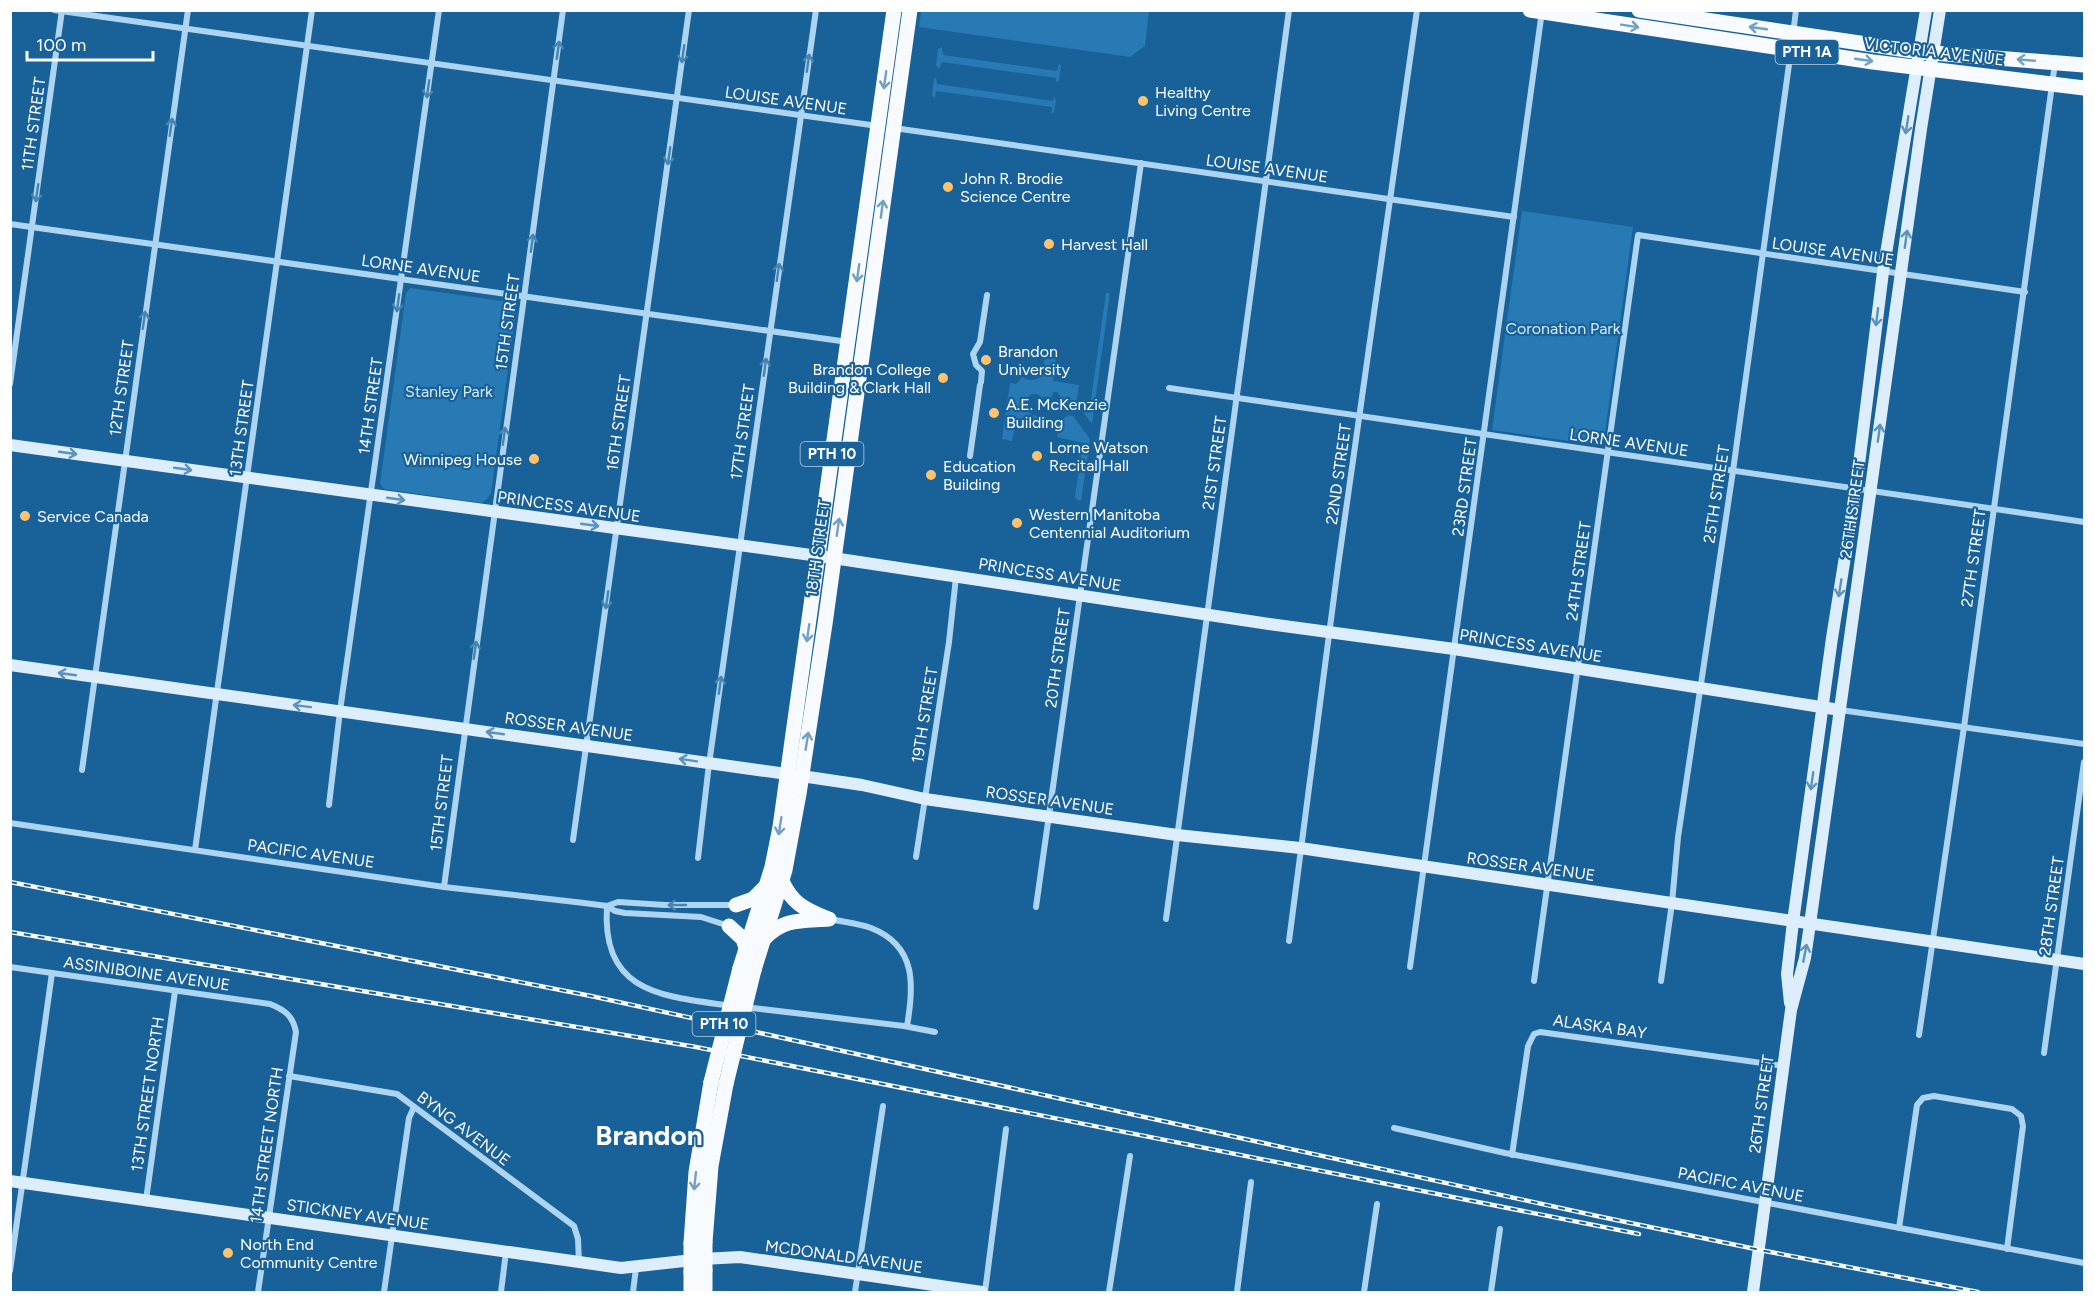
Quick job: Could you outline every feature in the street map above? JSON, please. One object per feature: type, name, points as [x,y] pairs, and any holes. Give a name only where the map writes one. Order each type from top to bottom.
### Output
[{"type":"main road","name":"18TH STREET","points":[[886,127],[903,62],[910,10]]},
{"type":"main road","points":[[903,62],[912,34],[915,10]]},
{"type":"main road","name":"VICTORIA AVENUE","points":[[1639,10],[1793,33],[1925,60],[2085,88]]},
{"type":"main road","name":"VICTORIA AVENUE","points":[[1538,11],[1791,49],[1925,60],[2085,65]]},
{"type":"main road","name":"18TH STREET","points":[[699,1267],[698,1243],[711,1166],[718,1083],[747,969],[764,939],[782,881],[791,840],[795,775],[886,127],[893,14]]},
{"type":"main road","name":"18TH STREET","points":[[747,969],[746,948],[766,885],[795,775]]},
{"type":"main road","points":[[782,881],[792,899],[808,910],[829,919]]},
{"type":"main road","points":[[736,905],[753,899],[766,885]]},
{"type":"main road","points":[[764,939],[776,928],[789,922],[829,919]]},
{"type":"main road","points":[[729,926],[740,935],[746,948]]},
{"type":"main road","name":"PTH 10","points":[[691,1293],[699,1267]]},
{"type":"main road","name":"PTH 10","points":[[699,1267],[705,1293]]},
{"type":"street","name":"LOUISE AVENUE","points":[[54,10],[1514,217]]},
{"type":"street","name":"12TH STREET","points":[[82,770],[188,10]]},
{"type":"street","name":"13TH STREET","points":[[195,850],[312,10]]},
{"type":"street","name":"14TH STREET","points":[[329,805],[340,711],[439,10]]},
{"type":"street","name":"15TH STREET","points":[[444,887],[493,512],[525,296],[563,10]]},
{"type":"street","name":"16TH STREET","points":[[573,840],[689,10]]},
{"type":"street","name":"17TH STREET","points":[[698,858],[709,764],[816,10]]},
{"type":"street","name":"21ST STREET","points":[[1166,919],[1289,10]]},
{"type":"street","name":"22ND STREET","points":[[1289,941],[1417,10]]},
{"type":"street","name":"25TH STREET","points":[[1661,981],[1678,837],[1733,471],[1796,10]]},
{"type":"street","name":"26TH STREET","points":[[1753,1293],[1791,1010],[1805,958],[1810,924],[1901,274],[1925,60],[1926,10]]},
{"type":"street","name":"26TH STREET","points":[[1791,1010],[1787,974],[1793,922],[1856,488],[1883,272],[1925,60],[1940,10]]},
{"type":"street","name":"11TH STREET","points":[[10,384],[62,11]]},
{"type":"street","name":"23RD STREET","points":[[1410,967],[1514,217],[1538,11]]},
{"type":"street","points":[[1667,32],[1669,13]]},
{"type":"street","name":"27TH STREET","points":[[1919,1035],[2056,63]]},
{"type":"street","name":"20TH STREET","points":[[1036,907],[1141,164]]},
{"type":"street","name":"LORNE AVENUE","points":[[10,224],[855,343]]},
{"type":"street","name":"LOUISE AVENUE","points":[[1638,236],[2025,292]]},
{"type":"street","name":"24TH STREET","points":[[1534,981],[1638,236]]},
{"type":"street","points":[[970,456],[982,371],[976,365],[973,357],[980,342],[987,295]]},
{"type":"street","name":"LORNE AVENUE","points":[[1169,388],[2085,522]]},
{"type":"street","name":"PRINCESS AVENUE","points":[[10,445],[826,558],[1454,649],[1823,708],[2085,744]]},
{"type":"street","name":"19TH STREET","points":[[916,857],[949,642],[956,577]]},
{"type":"street","name":"ROSSER AVENUE","points":[[10,665],[795,775],[862,785],[925,799],[1177,835],[1300,848],[2085,964]]},
{"type":"street","name":"28TH STREET","points":[[2044,1053],[2085,762]]},
{"type":"street","name":"PACIFIC AVENUE","points":[[10,823],[444,887],[607,906],[625,913],[701,917],[729,926]]},
{"type":"street","name":"PACIFIC AVENUE","points":[[607,906],[618,902],[665,905],[736,905]]},
{"type":"street","points":[[607,906],[606,932],[613,955],[625,974],[647,989],[681,999],[907,1026],[935,1032]]},
{"type":"street","points":[[829,919],[869,927],[892,940],[899,948],[910,970],[912,982],[907,1026]]},
{"type":"street","name":"ASSINIBOINE AVENUE","points":[[10,968],[270,1004],[279,1008]]},
{"type":"street","points":[[10,1271],[16,1181],[52,973]]},
{"type":"street","name":"13TH STREET NORTH","points":[[146,1200],[175,991]]},
{"type":"street","name":"14TH STREET NORTH","points":[[258,1293],[296,1032],[294,1021],[279,1008]]},
{"type":"street","name":"ALASKA BAY","points":[[1512,1155],[1528,1046],[1534,1034],[1540,1032],[1784,1066]]},
{"type":"street","name":"BYNG AVENUE","points":[[289,1076],[397,1094],[574,1226],[578,1239],[579,1263]]},
{"type":"street","points":[[1899,1228],[1917,1105],[1923,1098],[1934,1096],[2012,1109],[2021,1116],[2023,1126],[2007,1249]]},
{"type":"street","points":[[384,1293],[409,1118],[414,1107]]},
{"type":"street","points":[[855,1293],[882,1107]]},
{"type":"street","name":"PACIFIC AVENUE","points":[[1394,1128],[1512,1155],[2085,1263]]},
{"type":"street","points":[[984,1293],[1006,1129]]},
{"type":"street","points":[[1109,1293],[1130,1156]]},
{"type":"street","name":"STICKNEY AVENUE","points":[[16,1181],[579,1263],[621,1268],[699,1267]]},
{"type":"street","points":[[1237,1293],[1251,1182]]},
{"type":"street","points":[[1364,1293],[1377,1204]]},
{"type":"street","points":[[1491,1293],[1500,1229]]},
{"type":"street","points":[[501,1293],[506,1252]]},
{"type":"street","name":"MCDONALD AVENUE","points":[[699,1267],[740,1257],[984,1293]]},
{"type":"street","points":[[633,1293],[636,1268]]},
{"type":"green space","points":[[921,10],[1149,11],[1145,46],[1130,57],[919,27]]},
{"type":"green space","points":[[942,47],[943,55],[1057,71],[1059,63],[1061,66],[1059,81],[1056,82],[1056,78],[942,62],[939,69],[936,65],[938,49]]},
{"type":"green space","points":[[936,77],[937,84],[1053,101],[1054,95],[1056,101],[1054,112],[1051,114],[1052,107],[936,91],[935,98],[932,95]]},
{"type":"green space","name":"Coronation Park","points":[[1522,211],[1633,227],[1604,440],[1597,445],[1492,430]]},
{"type":"green space","name":"Stanley Park","points":[[410,288],[509,302],[515,306],[491,493],[482,503],[384,489],[380,484],[406,293]]},
{"type":"green space","points":[[1106,293],[1110,293],[1092,424],[1083,412],[1089,413]]},
{"type":"green space","points":[[1053,351],[1057,351],[1053,381],[1079,385],[1076,406],[1071,410],[1057,392],[1053,392],[1048,399],[1045,396],[1043,398],[1037,394],[1031,394],[1024,402],[1025,409],[1032,415],[1046,417],[1046,420],[1049,420],[1048,429],[1041,428],[1038,424],[1034,428],[1015,425],[1012,441],[1002,439],[1010,383],[1016,384],[1022,377],[1029,380],[1039,378],[1045,369],[1044,361],[1052,356]]},
{"type":"green space","points":[[1068,415],[1073,416],[1090,439],[1081,501],[1075,496],[1083,443],[1057,437],[1057,423]]},
{"type":"railway","points":[[10,882],[591,996],[1597,1216],[1978,1292]]},
{"type":"railway","points":[[10,932],[696,1047],[1639,1234]]},
{"type":"place","name":"Healthy Living Centre","points":[[1143,101]]},
{"type":"place","name":"John R. Brodie Science Centre","points":[[948,187]]},
{"type":"place","name":"Harvest Hall","points":[[1049,244]]},
{"type":"place","name":"Brandon University","points":[[986,360]]},
{"type":"place","name":"Brandon College Building & Clark Hall","points":[[943,378]]},
{"type":"place","name":"A.E. McKenzie Building","points":[[994,413]]},
{"type":"place","name":"Lorne Watson Recital Hall","points":[[1037,456]]},
{"type":"place","name":"Winnipeg House","points":[[534,459]]},
{"type":"place","name":"Education Building","points":[[931,475]]},
{"type":"place","name":"Service Canada","points":[[25,516]]},
{"type":"place","name":"Western Manitoba Centennial Auditorium","points":[[1017,523]]},
{"type":"place","name":"North End Community Centre","points":[[228,1253]]},
{"type":"district","name":"Brandon","points":[[649,1135]]}]
